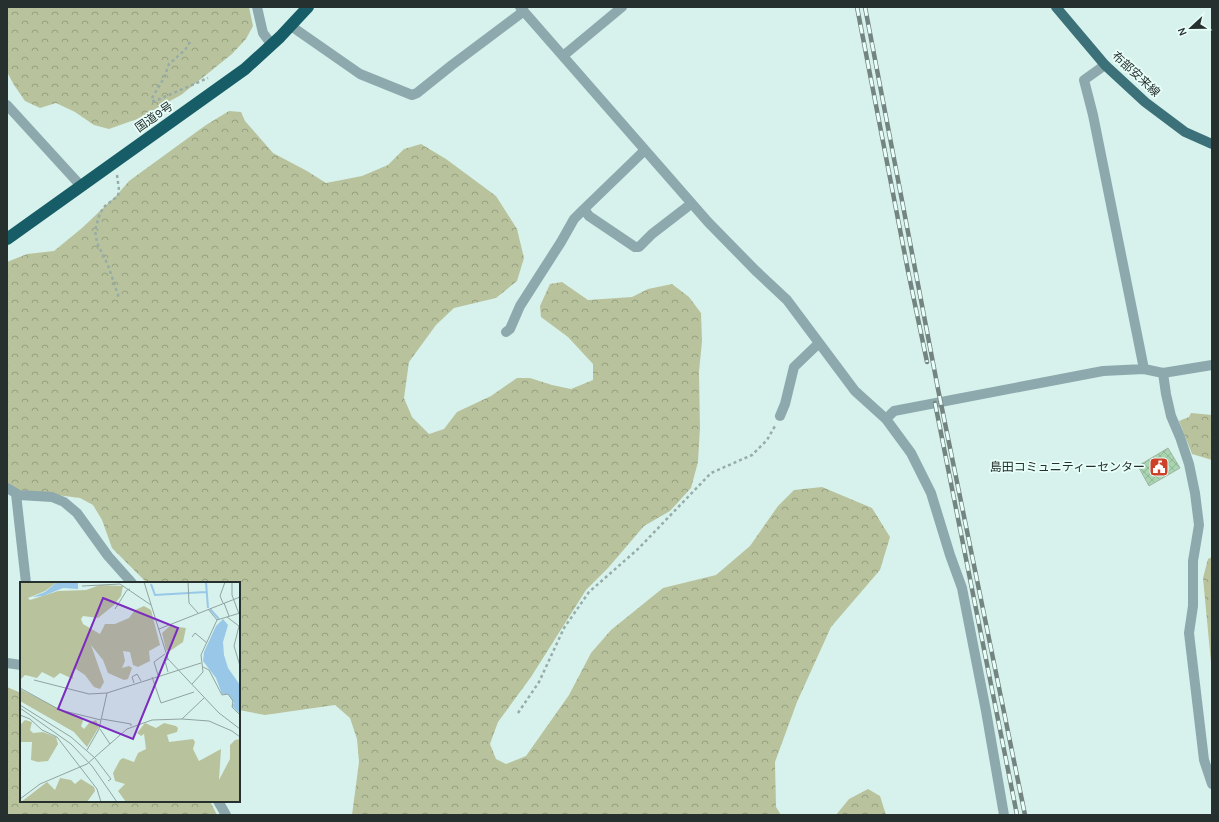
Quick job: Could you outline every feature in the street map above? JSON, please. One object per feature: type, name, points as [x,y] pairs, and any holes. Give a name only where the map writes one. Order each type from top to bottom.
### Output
[{"type":"highway","name":"国道9号","points":[[7,239],[234,77],[272,45],[308,7]]},
{"type":"main road","name":"布部安来線","points":[[1056,7],[1105,65],[1145,102],[1185,132],[1212,144]]},
{"type":"street","points":[[257,7],[263,33],[272,45]]},
{"type":"street","points":[[563,56],[622,7]]},
{"type":"street","points":[[291,26],[360,74],[412,95],[417,94],[522,9],[708,222],[787,300],[855,391],[886,419],[911,453],[931,493],[962,588],[986,711],[1004,815]]},
{"type":"street","points":[[1105,65],[1084,80],[1093,115],[1144,369]]},
{"type":"street","points":[[7,105],[81,186]]},
{"type":"street","points":[[506,332],[510,328],[530,290],[581,211],[645,150]]},
{"type":"street","points":[[581,211],[634,247],[638,247],[652,234],[687,207]]},
{"type":"street","points":[[780,416],[785,404],[794,367],[819,343]]},
{"type":"street","points":[[886,419],[894,411],[1104,371],[1144,369],[1163,373],[1212,365]]},
{"type":"street","points":[[1163,373],[1166,394],[1172,416],[1189,464],[1195,493],[1199,525],[1193,561],[1193,606],[1189,633],[1204,760],[1212,784]]},
{"type":"street","points":[[7,488],[16,494],[25,496],[52,497],[64,502],[77,514],[108,556],[131,582]]},
{"type":"street","points":[[16,494],[26,582]]},
{"type":"street","points":[[7,663],[20,665]]},
{"type":"street","points":[[219,802],[226,815]]},
{"type":"path","points":[[190,42],[185,50],[169,64],[164,78],[152,98],[152,101],[208,78],[210,82]]},
{"type":"path","points":[[110,166],[118,177],[118,196],[105,206],[100,213],[96,225],[95,235],[108,265],[119,298]]},
{"type":"path","points":[[518,713],[539,682],[564,628],[589,592],[638,549],[711,473],[756,452],[767,440],[780,416]]},
{"type":"green space","points":[[7,7],[249,7],[253,26],[246,39],[232,54],[181,95],[137,119],[109,129],[94,125],[75,112],[56,103],[40,108],[25,101],[7,72]]},
{"type":"green space","points":[[229,111],[241,112],[245,121],[273,153],[326,183],[362,176],[388,165],[404,149],[421,144],[446,159],[496,196],[517,229],[524,258],[517,281],[496,298],[454,308],[436,325],[409,362],[404,398],[412,417],[429,434],[444,429],[457,412],[491,396],[517,378],[530,378],[571,389],[593,380],[593,364],[568,337],[541,317],[540,306],[550,284],[562,282],[588,300],[632,297],[648,289],[672,284],[689,297],[701,313],[702,341],[699,372],[700,428],[698,462],[691,488],[670,511],[644,526],[608,568],[586,590],[531,677],[498,722],[490,744],[496,759],[506,764],[526,756],[569,695],[591,653],[611,630],[663,588],[716,575],[750,546],[778,506],[794,490],[822,487],[872,508],[890,537],[880,570],[831,627],[797,702],[775,762],[776,807],[781,815],[352,815],[359,762],[357,739],[350,718],[335,705],[265,715],[240,710],[240,582],[146,582],[112,548],[102,520],[93,505],[80,498],[17,490],[7,485],[7,262],[27,254],[54,251],[82,228],[117,195],[129,181],[206,125]]},
{"type":"green space","points":[[1191,413],[1212,415],[1212,460],[1192,454],[1179,421],[1189,417]]},
{"type":"green space","points":[[1212,557],[1212,673],[1203,578],[1208,559]]},
{"type":"green space","points":[[7,687],[20,693],[20,802],[210,802],[217,815],[7,815]]},
{"type":"green space","points":[[868,789],[880,796],[886,815],[836,815],[849,799]]},
{"type":"building","name":"島田コミュニティーセンター","points":[[1168,448],[1180,468],[1149,486],[1138,466]]},
{"type":"railway","points":[[857,7],[927,362]]},
{"type":"railway","points":[[865,7],[938,389],[1025,815]]},
{"type":"railway","points":[[935,403],[1017,815]]},
{"type":"place","name":"島田コミュニティーセンター","points":[[1159,467]]}]
